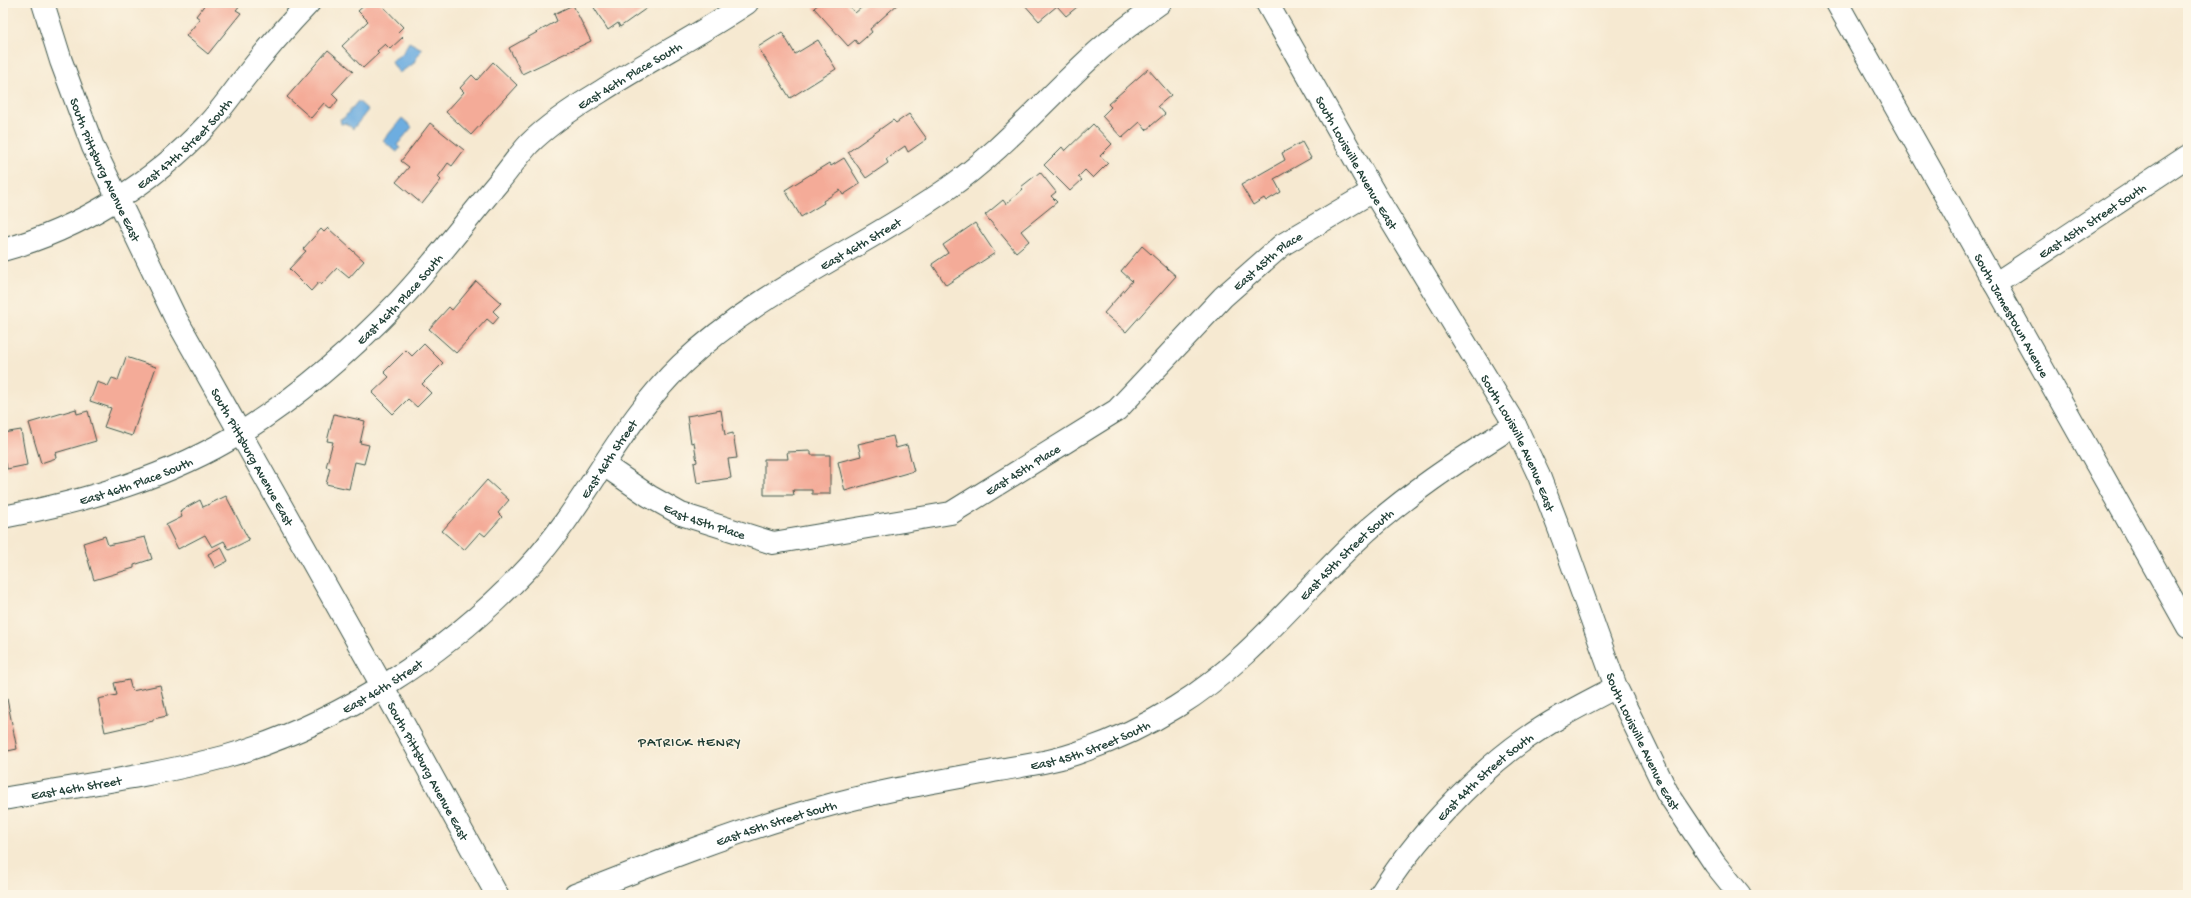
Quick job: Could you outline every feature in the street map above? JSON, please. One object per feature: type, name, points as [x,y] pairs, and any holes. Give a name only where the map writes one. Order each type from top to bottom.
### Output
[{"type":"street","name":"South Pittsburg Avenue East","points":[[43,3],[61,62],[90,140],[175,318],[383,686],[497,895]]},
{"type":"street","name":"East 47th Street South","points":[[3,250],[61,229],[117,199],[152,174],[208,124],[261,57],[309,3]]},
{"type":"street","name":"East 46th Place South","points":[[3,517],[51,508],[122,488],[174,467],[241,433],[286,402],[342,356],[400,300],[530,144],[559,119],[646,62],[721,20],[747,3]]},
{"type":"street","name":"East 46th Street","points":[[3,799],[175,768],[225,756],[281,738],[326,717],[383,686],[439,648],[487,608],[529,567],[563,525],[649,402],[679,366],[714,336],[753,306],[883,232],[951,187],[998,147],[1097,52],[1160,3]]},
{"type":"street","name":"South Louisville Avenue East","points":[[1267,3],[1373,191],[1515,425],[1539,476],[1616,687],[1668,792],[1715,864],[1740,895]]},
{"type":"street","name":"South Jamestown Avenue","points":[[1837,3],[2188,627]]},
{"type":"street","name":"East 45th Street South","points":[[1995,284],[2188,156]]},
{"type":"street","name":"East 45th Place","points":[[604,465],[649,496],[681,514],[773,544],[951,513],[1117,410],[1222,297],[1276,250],[1373,191]]},
{"type":"street","name":"East 45th Street South","points":[[575,895],[715,841],[820,807],[1074,754],[1133,730],[1176,707],[1217,677],[1258,641],[1356,542],[1416,491],[1460,459],[1515,425]]},
{"type":"street","name":"East 44th Street South","points":[[1380,895],[1394,872],[1455,801],[1493,765],[1524,740],[1560,716],[1616,687]]},
{"type":"water","points":[[409,42],[422,49],[413,64],[399,73],[391,61],[402,54]]},
{"type":"water","points":[[358,101],[368,110],[353,129],[346,123],[341,124],[340,119],[344,118]]},
{"type":"water","points":[[402,118],[412,127],[397,145],[400,148],[397,152],[383,141]]},
{"type":"building","points":[[206,3],[242,3],[236,10],[241,13],[208,54],[186,36],[200,19],[196,16]]},
{"type":"building","points":[[367,3],[380,3],[403,27],[398,32],[403,37],[390,49],[385,44],[377,51],[379,53],[363,68],[342,46],[368,21],[358,11]]},
{"type":"building","points":[[598,3],[654,3],[620,27],[618,23],[608,30],[593,6]]},
{"type":"building","points":[[820,3],[846,3],[855,13],[867,3],[899,3],[870,29],[872,32],[858,44],[855,40],[848,46],[814,8]]},
{"type":"building","points":[[1023,3],[1082,3],[1066,16],[1057,6],[1039,21]]},
{"type":"building","points":[[573,5],[591,41],[522,74],[509,48],[557,21],[554,14]]},
{"type":"building","points":[[782,32],[795,54],[818,40],[836,69],[790,98],[758,47]]},
{"type":"building","points":[[328,50],[353,71],[332,94],[338,100],[331,109],[324,103],[311,118],[287,97]]},
{"type":"building","points":[[493,62],[517,85],[471,135],[446,112],[464,92],[460,88],[472,75],[477,80]]},
{"type":"building","points":[[1148,69],[1171,95],[1158,106],[1165,114],[1146,130],[1140,122],[1122,138],[1102,116],[1111,107],[1108,104]]},
{"type":"building","points":[[909,114],[927,139],[908,152],[905,146],[886,159],[888,163],[866,178],[848,152],[893,120],[896,123]]},
{"type":"building","points":[[430,123],[464,150],[452,166],[448,163],[438,177],[441,180],[422,204],[396,182],[409,167],[401,161]]},
{"type":"building","points":[[1093,124],[1112,144],[1100,156],[1108,163],[1093,178],[1085,170],[1078,177],[1082,180],[1070,191],[1044,165],[1062,147],[1065,151]]},
{"type":"building","points":[[1302,142],[1311,158],[1274,179],[1281,192],[1266,201],[1264,198],[1253,205],[1241,185],[1285,160],[1282,153]]},
{"type":"building","points":[[844,158],[860,184],[843,195],[840,190],[823,201],[824,203],[801,217],[785,190],[829,163],[831,166]]},
{"type":"building","points":[[1040,172],[1056,192],[1051,196],[1057,202],[1021,231],[1029,241],[1016,252],[985,215],[1003,200],[1006,204],[1023,189],[1021,187]]},
{"type":"building","points":[[975,223],[995,253],[946,285],[932,264],[948,253],[943,245]]},
{"type":"building","points":[[328,228],[364,261],[349,278],[337,268],[321,285],[319,282],[311,291],[289,269],[306,251],[303,249],[321,229],[324,232]]},
{"type":"building","points":[[1142,246],[1176,276],[1126,332],[1104,313],[1132,281],[1121,271]]},
{"type":"building","points":[[476,281],[501,303],[493,311],[499,317],[493,324],[487,319],[456,353],[429,329],[449,307],[452,310]]},
{"type":"building","points":[[424,344],[443,363],[422,384],[431,393],[417,407],[408,399],[393,414],[372,393],[389,377],[384,372],[406,350],[412,356]]},
{"type":"building","points":[[126,357],[156,367],[132,436],[104,427],[111,408],[90,401],[97,382],[108,386],[112,378],[118,380]]},
{"type":"building","points":[[76,409],[77,414],[88,411],[96,441],[55,453],[56,458],[41,463],[29,423]]},
{"type":"building","points":[[721,410],[725,435],[733,433],[737,458],[728,459],[731,478],[697,483],[694,463],[697,462],[694,442],[691,443],[687,416]]},
{"type":"building","points":[[334,414],[365,421],[360,443],[369,445],[364,464],[355,462],[349,489],[326,484],[330,468],[326,467],[333,442],[327,441]]},
{"type":"building","points":[[21,430],[27,465],[7,469],[6,463],[3,464],[3,433]]},
{"type":"building","points":[[893,436],[896,448],[907,445],[914,471],[845,491],[838,462],[861,456],[858,444]]},
{"type":"building","points":[[811,451],[811,455],[830,455],[830,494],[812,494],[812,490],[793,490],[794,495],[764,495],[764,459],[788,459],[787,452]]},
{"type":"building","points":[[487,480],[509,500],[498,513],[502,517],[485,536],[480,532],[464,550],[442,531]]},
{"type":"building","points":[[226,496],[249,540],[229,550],[224,541],[212,547],[205,535],[178,549],[166,525],[182,517],[180,511],[200,500],[203,507]]},
{"type":"building","points":[[105,536],[108,545],[145,537],[152,559],[134,565],[134,568],[94,580],[83,543]]},
{"type":"building","points":[[221,547],[228,561],[215,568],[208,554]]},
{"type":"building","points":[[129,680],[132,691],[160,685],[167,716],[153,719],[153,721],[105,732],[98,699],[117,695],[114,683]]},
{"type":"building","points":[[7,699],[17,749],[3,752],[3,700]]},
{"type":"district","name":"PATRICK HENRY","points":[[690,741]]}]
